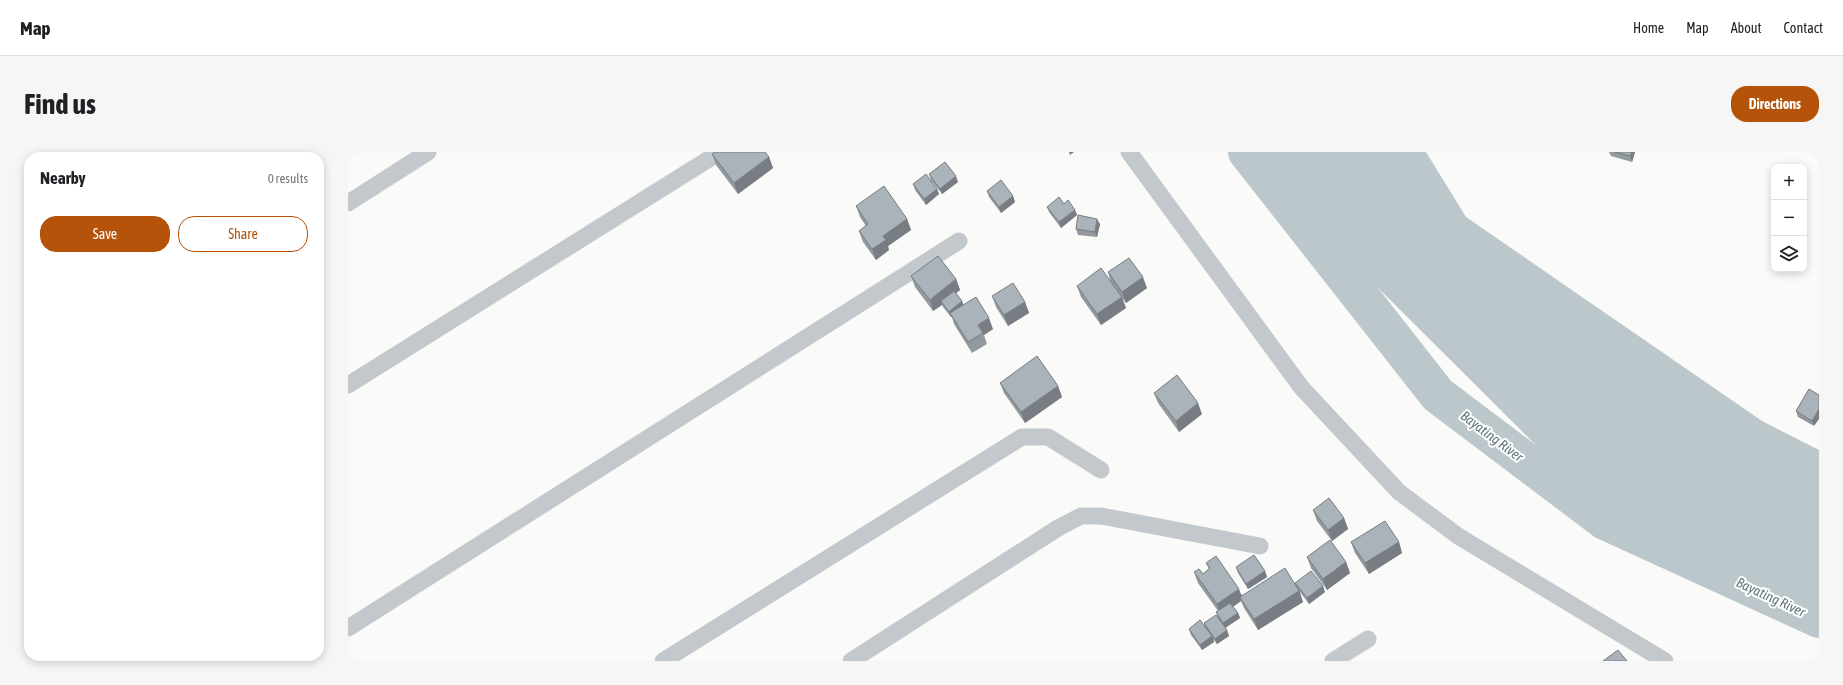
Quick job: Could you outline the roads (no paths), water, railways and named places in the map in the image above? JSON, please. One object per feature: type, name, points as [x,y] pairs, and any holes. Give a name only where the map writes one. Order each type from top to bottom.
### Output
[{"type":"street","points":[[348,203],[428,152]]},
{"type":"street","points":[[348,385],[720,152]]},
{"type":"street","points":[[1128,152],[1301,387],[1399,492],[1458,536],[1665,661]]},
{"type":"street","points":[[348,628],[959,241]]},
{"type":"street","points":[[663,661],[1022,437],[1048,437],[1101,470]]},
{"type":"street","points":[[851,661],[1058,528],[1080,516],[1101,516],[1260,546]]},
{"type":"street","points":[[1333,661],[1368,639]]},
{"type":"water","points":[[1238,152],[1426,152],[1466,217],[1762,421],[1819,450],[1819,629],[1581,490],[1339,249]]},
{"type":"waterway","name":"Bayating River","points":[[1247,152],[1438,395],[1605,521],[1819,619]]}]
